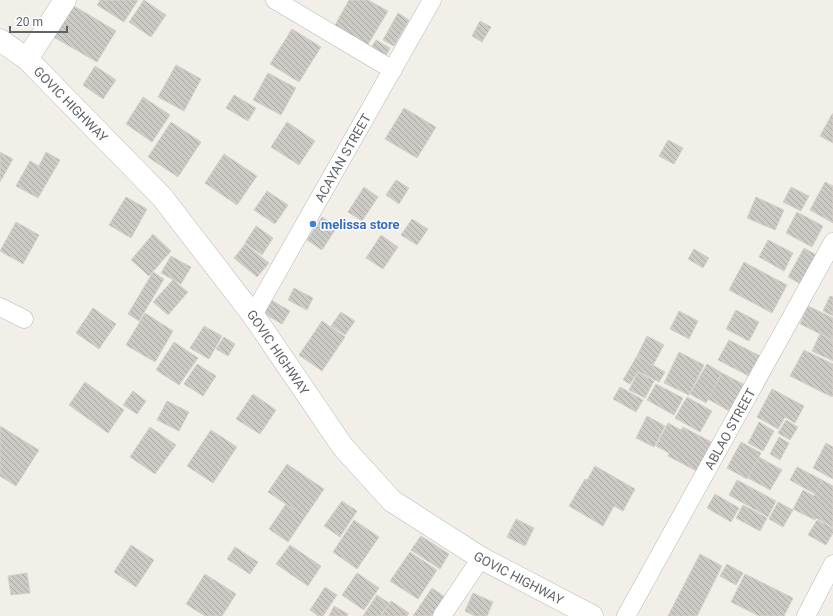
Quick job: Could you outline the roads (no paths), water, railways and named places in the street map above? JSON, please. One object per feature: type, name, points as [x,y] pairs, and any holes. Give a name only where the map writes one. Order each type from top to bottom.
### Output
[{"type":"main road","points":[[27,59],[65,0]]},
{"type":"main road","name":"GOVIC HIGHWAY","points":[[0,40],[27,59],[162,197],[253,315],[343,447],[392,501],[481,558],[592,616]]},
{"type":"street","points":[[275,0],[393,70]]},
{"type":"street","name":"ACAYAN STREET","points":[[253,315],[432,0]]},
{"type":"street","name":"ABLAO STREET","points":[[626,616],[833,242]]},
{"type":"street","points":[[0,307],[24,319]]},
{"type":"street","points":[[442,616],[481,558]]},
{"type":"street","points":[[806,616],[833,564]]},
{"type":"place","name":"melissa store","points":[[313,224]]}]
